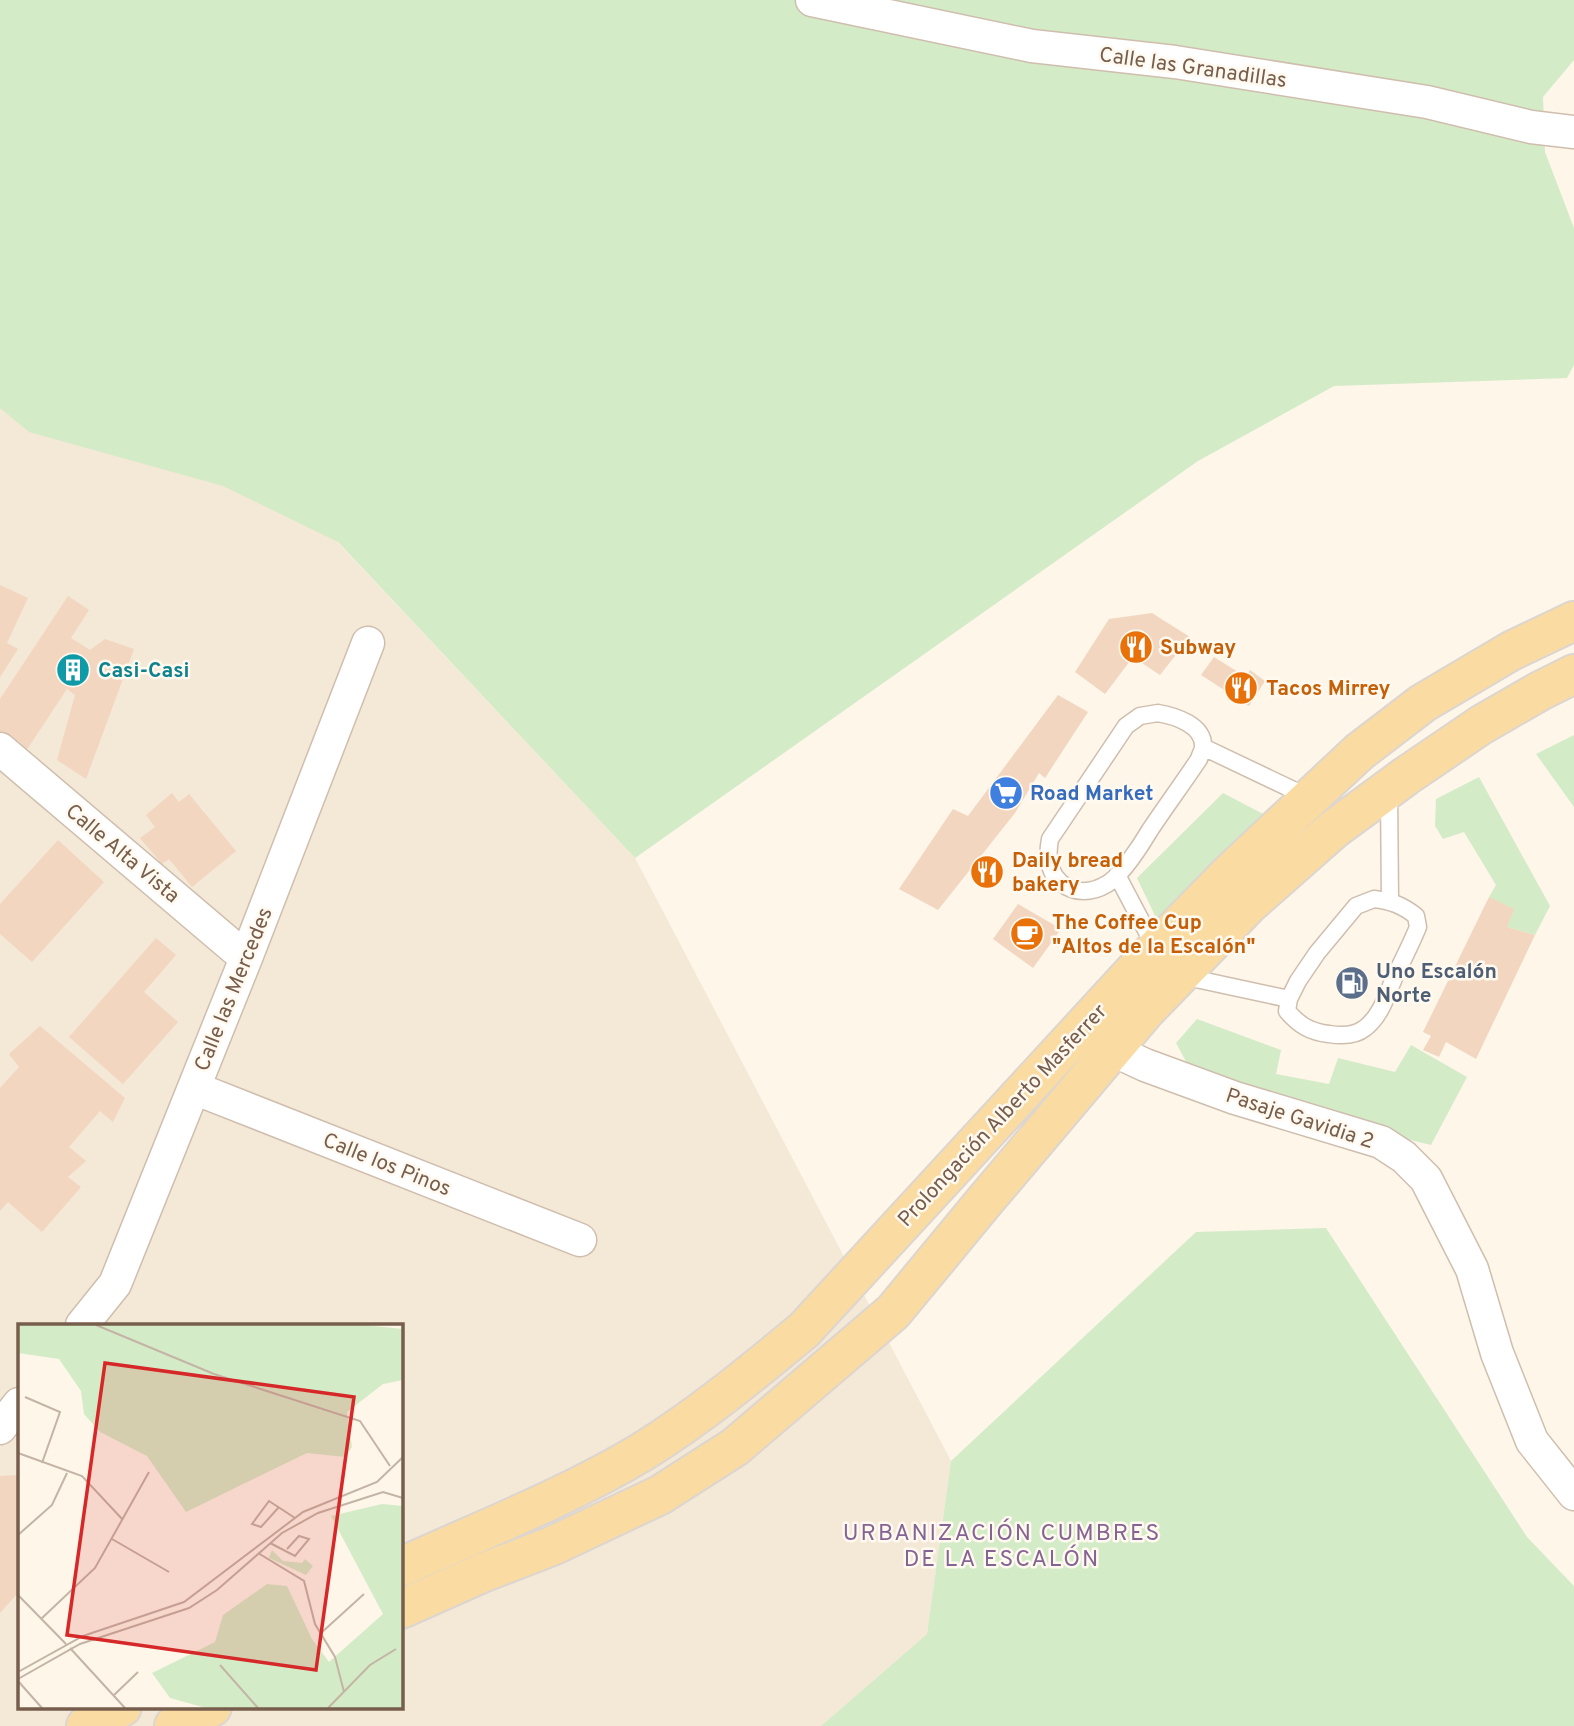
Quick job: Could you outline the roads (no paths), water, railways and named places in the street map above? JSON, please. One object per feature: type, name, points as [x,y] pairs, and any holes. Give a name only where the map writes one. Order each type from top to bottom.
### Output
[{"type":"main road","name":"Prolongación Alberto Masferrer","points":[[402,1609],[552,1545],[660,1495],[735,1447],[893,1312],[1146,1010],[1168,963],[1230,873],[1359,752],[1423,703],[1511,651],[1574,621]]},
{"type":"main road","name":"Prolongación Alberto Masferrer","points":[[402,1567],[579,1486],[641,1452],[699,1414],[804,1330],[1168,963],[1248,905],[1334,829],[1389,789],[1481,725],[1574,674]]},
{"type":"main road","points":[[86,1726],[120,1708]]},
{"type":"main road","points":[[174,1726],[210,1708]]},
{"type":"street","name":"Calle las Granadillas","points":[[812,0],[1032,46],[1175,62],[1427,102],[1531,127],[1574,132]]},
{"type":"street","name":"Calle las Mercedes","points":[[83,1324],[115,1284],[246,958],[368,643]]},
{"type":"street","name":"Calle Alta Vista","points":[[0,750],[246,958]]},
{"type":"street","name":"Pasaje Gavidia 2","points":[[1113,1050],[1145,1065],[1235,1098],[1381,1142],[1404,1157],[1426,1179],[1472,1269],[1497,1353],[1532,1441],[1573,1492]]},
{"type":"street","name":"Calle los Pinos","points":[[194,1088],[580,1241]]},
{"type":"street","points":[[0,1428],[18,1405]]},
{"type":"lane","points":[[1158,713],[1173,715],[1188,722],[1200,736],[1203,747],[1199,759],[1135,854],[1109,883],[1091,891],[1077,891],[1054,876],[1049,863],[1050,839],[1126,726],[1140,716],[1158,713]]},
{"type":"lane","points":[[1203,747],[1311,799]]},
{"type":"lane","points":[[1389,789],[1390,901]]},
{"type":"lane","points":[[1117,875],[1168,963],[1289,999]]},
{"type":"lane","points":[[1374,899],[1390,901],[1404,906],[1416,916],[1418,927],[1383,1004],[1365,1029],[1348,1035],[1307,1029],[1297,1023],[1287,1011],[1289,999],[1317,953],[1356,906],[1374,899]]},
{"type":"place","name":"Subway","points":[[1136,647]]},
{"type":"place","name":"Casi-Casi","points":[[73,670]]},
{"type":"place","name":"Tacos Mirrey","points":[[1241,688]]},
{"type":"place","name":"Road Market","points":[[1006,793]]},
{"type":"place","name":"Daily bread bakery","points":[[987,872]]},
{"type":"place","name":"The Coffee Cup \"Altos de la Escalón\"","points":[[1027,934]]},
{"type":"place","name":"Uno Escalón Norte","points":[[1352,983]]},
{"type":"district","name":"URBANIZACIÓN CUMBRES DE LA ESCALÓN","points":[[1002,1545]]}]
